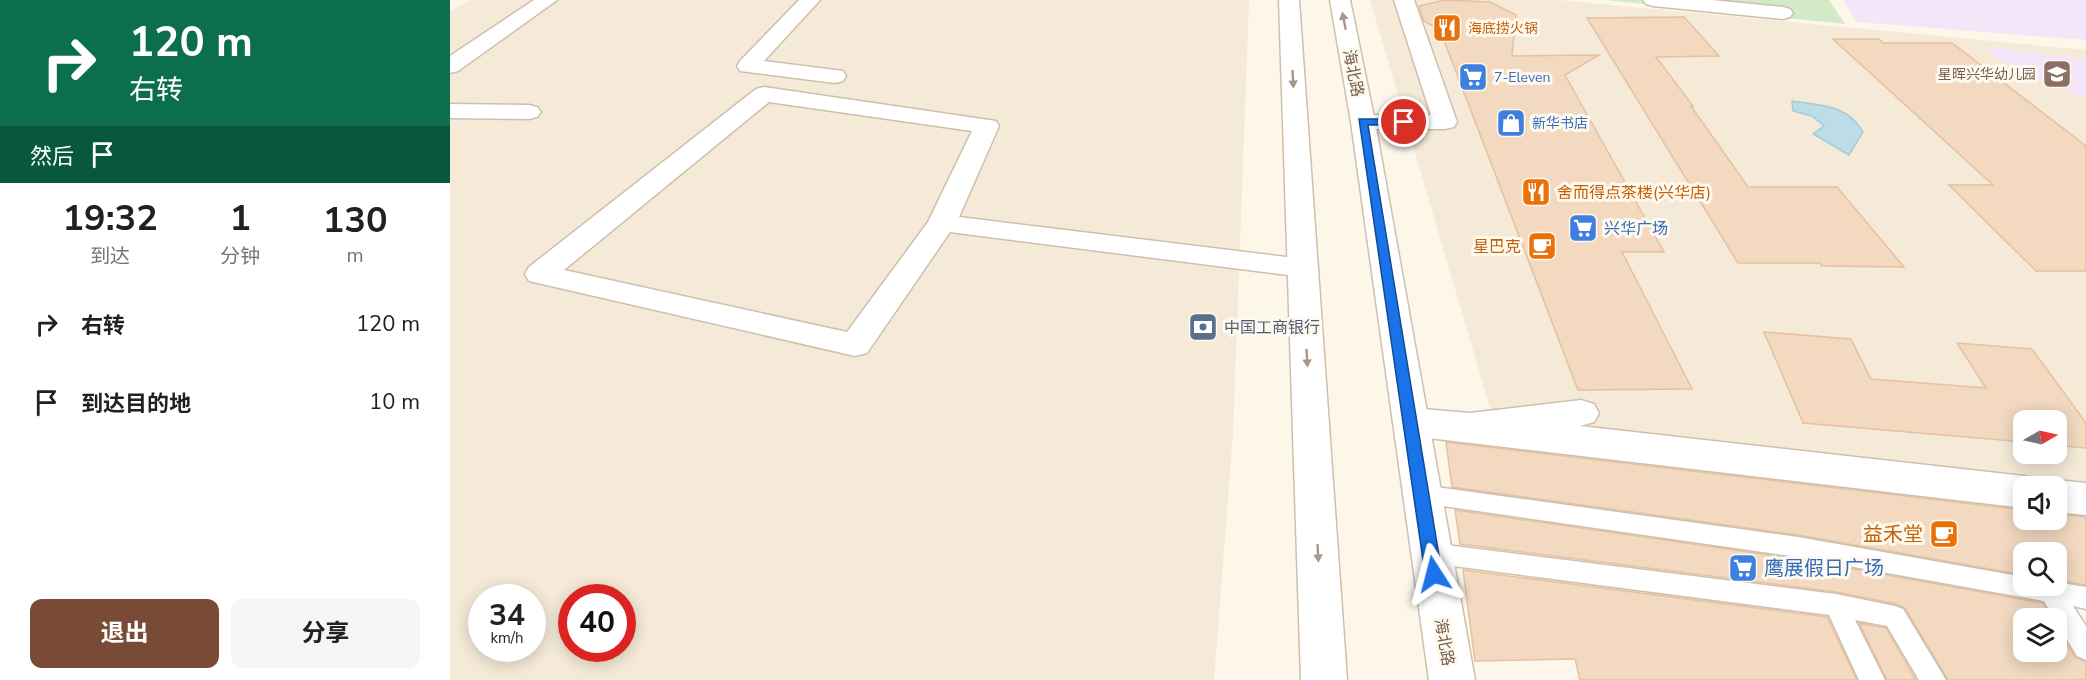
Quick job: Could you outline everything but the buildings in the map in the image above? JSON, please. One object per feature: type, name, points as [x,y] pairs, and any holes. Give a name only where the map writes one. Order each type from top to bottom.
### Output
[{"type":"street","points":[[450,66],[547,0]]},
{"type":"street","points":[[810,0],[748,66],[835,76]]},
{"type":"street","points":[[1289,0],[1324,680]]},
{"type":"street","name":"海北路","points":[[1340,0],[1363,122],[1452,680]]},
{"type":"street","points":[[1363,122],[1446,122],[1404,0]]},
{"type":"street","points":[[1653,0],[1782,13]]},
{"type":"street","points":[[764,94],[987,126],[942,223],[855,345],[540,274],[764,94]]},
{"type":"street","points":[[450,111],[529,112]]},
{"type":"street","points":[[942,223],[1303,268]]},
{"type":"street","points":[[1470,427],[1581,413]]},
{"type":"street","points":[[1412,422],[1470,427],[1820,471],[2013,491]]},
{"type":"street","points":[[2067,497],[2086,499]]},
{"type":"lane","points":[[1422,494],[1798,547],[2013,585]]},
{"type":"lane","points":[[1430,553],[1836,605],[1895,617],[1933,680]]},
{"type":"lane","points":[[2067,595],[2086,598]]},
{"type":"lane","points":[[2054,596],[2086,648]]},
{"type":"lane","points":[[1836,605],[1872,680]]},
{"type":"shaded area","points":[[470,0],[1249,0],[1233,433],[1214,680],[450,680],[450,12]]},
{"type":"shaded area","points":[[1370,0],[1559,0],[2086,50],[2086,489],[2067,487],[2067,476],[2013,476],[2013,480],[1493,418]]},
{"type":"shaded area","points":[[1843,0],[2086,0],[2086,40],[1857,22]]},
{"type":"shaded area","name":"星晖兴华幼儿园","points":[[1986,47],[2086,59],[2086,98],[2060,89],[1992,56]]},
{"type":"green space","points":[[1605,0],[1829,0],[1845,24]]},
{"type":"water","points":[[1792,101],[1833,108],[1857,123],[1863,132],[1849,155],[1813,134],[1824,126],[1812,116],[1793,111]]},
{"type":"place","name":"海底捞火锅","points":[[1447,28]]},
{"type":"place","name":"星晖兴华幼儿园","points":[[2057,74]]},
{"type":"place","name":"7-Eleven","points":[[1473,77]]},
{"type":"place","name":"新华书店","points":[[1511,123]]},
{"type":"place","name":"舍而得点茶楼(兴华店)","points":[[1536,192]]},
{"type":"place","name":"兴华广场","points":[[1583,228]]},
{"type":"place","name":"星巴克","points":[[1542,246]]},
{"type":"place","name":"中国工商银行","points":[[1203,327]]},
{"type":"place","name":"益禾堂","points":[[1944,534]]},
{"type":"place","name":"鹰展假日广场","points":[[1743,568]]},
{"type":"route","points":[[1404,122],[1363,122],[1412,422],[1434,574]]}]
